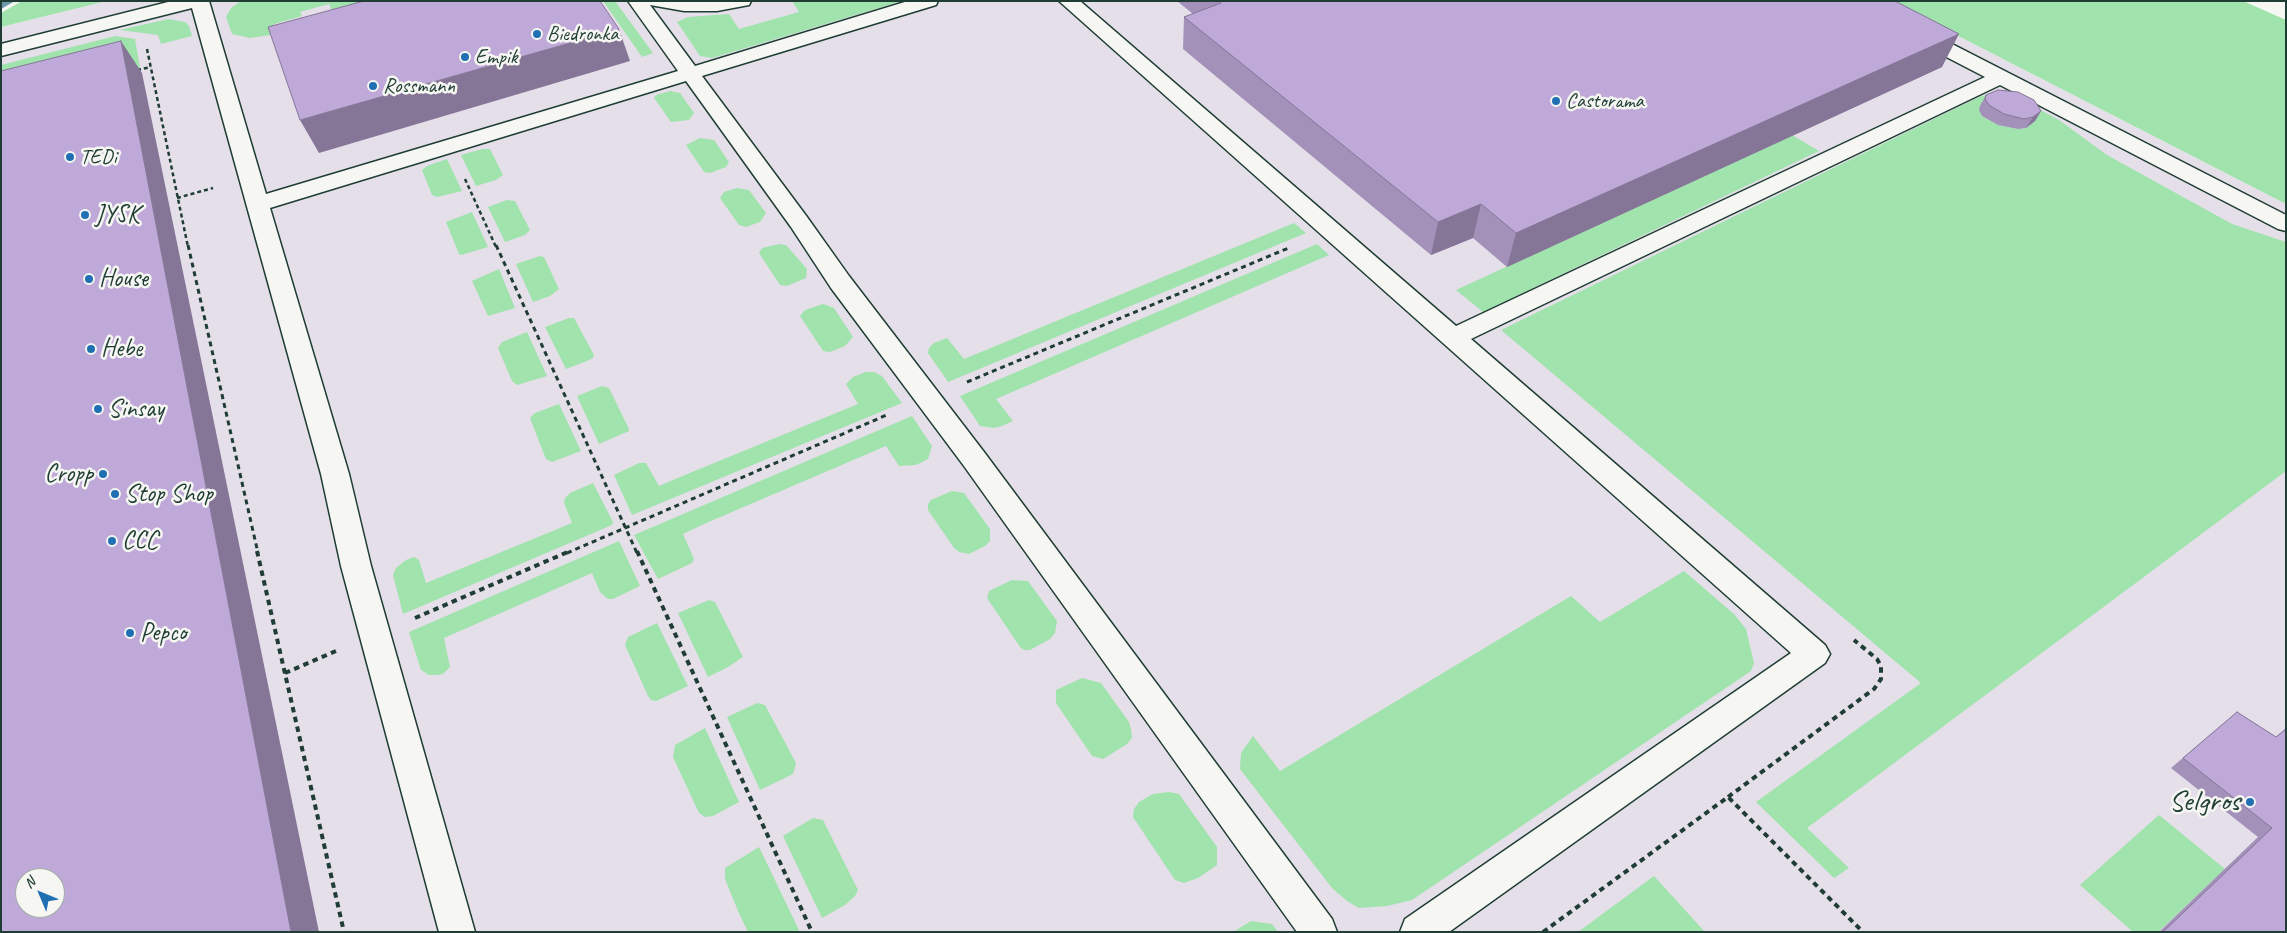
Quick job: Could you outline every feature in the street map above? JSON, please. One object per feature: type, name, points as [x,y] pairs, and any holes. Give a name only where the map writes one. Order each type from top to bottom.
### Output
[{"type":"lane","points":[[1,50],[196,1]]},
{"type":"lane","points":[[200,1],[335,474],[356,566],[457,932]]},
{"type":"lane","points":[[637,1],[799,222],[840,282],[928,398],[1319,932]]},
{"type":"lane","points":[[656,1],[684,5],[717,5],[742,1]]},
{"type":"lane","points":[[259,204],[929,1]]},
{"type":"lane","points":[[1068,1],[1814,654],[1418,932]]},
{"type":"lane","points":[[1853,1],[2286,224]]},
{"type":"lane","points":[[1452,338],[2001,77]]},
{"type":"path","points":[[146,45],[177,198],[344,932]]},
{"type":"path","points":[[132,72],[151,67]]},
{"type":"path","points":[[450,146],[812,932]]},
{"type":"path","points":[[286,673],[928,398],[1330,231]]},
{"type":"path","points":[[1543,932],[1728,797],[1863,932]]},
{"type":"shaded area","points":[[107,1],[1890,1],[2286,204],[2286,932],[1,932],[1,27]]},
{"type":"green space","points":[[22,1],[107,1],[1,27],[1,13]]},
{"type":"green space","points":[[241,1],[370,1],[332,11],[329,4],[300,12],[302,16],[274,24],[277,34],[250,38],[232,34],[226,17],[231,8]]},
{"type":"green space","points":[[603,1],[615,1],[653,53],[642,57]]},
{"type":"green space","points":[[792,1],[902,1],[712,58],[700,56],[677,22],[688,17],[729,14],[739,29],[799,12]]},
{"type":"green space","points":[[1890,1],[2243,1],[2286,20],[2286,204]]},
{"type":"green space","points":[[168,19],[185,22],[189,26],[192,36],[161,44],[158,35],[120,30]]},
{"type":"green space","points":[[115,36],[135,39],[140,68],[1,104],[1,65]]},
{"type":"green space","points":[[670,91],[680,93],[694,113],[689,120],[671,122],[654,98],[656,95]]},
{"type":"green space","points":[[1990,94],[2026,102],[2059,120],[2107,155],[2232,224],[2286,242],[2286,471],[1807,828],[1849,868],[1834,878],[1756,802],[1921,683],[1501,330],[1979,97]],"holes":[[[1982,116],[2035,121],[2026,128],[2018,129],[1998,125]]]},
{"type":"green space","points":[[1792,135],[1819,151],[1483,312],[1456,290]]},
{"type":"green space","points":[[700,138],[714,140],[729,162],[726,167],[710,173],[704,172],[686,145]]},
{"type":"green space","points":[[482,149],[490,149],[503,175],[496,180],[476,186],[461,155]]},
{"type":"green space","points":[[447,159],[462,191],[437,197],[432,195],[422,170],[427,166]]},
{"type":"green space","points":[[737,188],[749,190],[766,213],[760,222],[746,227],[739,225],[720,198],[724,192]]},
{"type":"green space","points":[[507,200],[515,201],[530,230],[525,235],[505,242],[488,207]]},
{"type":"green space","points":[[472,212],[488,247],[461,255],[446,222]]},
{"type":"green space","points":[[1294,223],[1306,233],[948,382],[928,353],[929,348],[934,343],[947,338],[964,359]]},
{"type":"green space","points":[[779,244],[786,245],[807,269],[806,278],[787,286],[780,285],[759,253],[762,248]]},
{"type":"green space","points":[[1317,244],[1329,255],[996,399],[1013,421],[1002,426],[994,428],[980,426],[960,396]]},
{"type":"green space","points":[[540,256],[544,257],[559,289],[550,296],[533,302],[516,264]]},
{"type":"green space","points":[[499,269],[515,308],[488,316],[472,281]]},
{"type":"green space","points":[[823,304],[834,308],[853,337],[845,346],[830,352],[823,351],[800,316],[805,310]]},
{"type":"green space","points":[[574,318],[594,355],[593,358],[587,361],[566,369],[545,327]]},
{"type":"green space","points":[[527,332],[547,376],[517,385],[512,381],[498,348],[502,342]]},
{"type":"green space","points":[[866,372],[874,372],[882,376],[902,403],[632,515],[614,475],[639,463],[646,463],[659,486],[858,404],[846,384],[853,377]]},
{"type":"green space","points":[[602,386],[609,388],[629,431],[599,444],[577,396]]},
{"type":"green space","points":[[559,404],[581,451],[552,462],[546,459],[530,418],[535,413]]},
{"type":"green space","points":[[912,416],[932,446],[928,459],[916,465],[899,466],[886,446],[704,524],[683,534],[694,559],[692,563],[658,579],[634,535]]},
{"type":"green space","points":[[593,483],[613,522],[612,525],[403,614],[393,575],[396,568],[406,560],[414,557],[419,560],[426,583],[572,523],[564,503],[565,498],[570,493]]},
{"type":"green space","points":[[952,491],[964,493],[990,529],[990,541],[985,546],[969,554],[959,552],[954,548],[928,510],[928,504],[931,500]]},
{"type":"green space","points":[[619,541],[640,586],[613,599],[608,599],[600,592],[592,573],[444,638],[450,667],[443,674],[437,675],[429,675],[421,670],[409,632]]},
{"type":"green space","points":[[1684,571],[1735,615],[1746,629],[1754,663],[1751,671],[1412,900],[1387,906],[1359,908],[1347,901],[1332,888],[1240,769],[1241,753],[1253,736],[1280,771],[1571,596],[1600,622]]},
{"type":"green space","points":[[1012,580],[1028,581],[1057,621],[1055,633],[1050,639],[1030,650],[1024,650],[1020,647],[987,598],[989,591]]},
{"type":"green space","points":[[709,600],[715,602],[743,657],[708,677],[678,613]]},
{"type":"green space","points":[[657,623],[688,686],[656,701],[651,700],[648,696],[625,645],[628,637]]},
{"type":"green space","points":[[1082,678],[1101,683],[1129,722],[1131,729],[1132,738],[1127,744],[1103,759],[1092,756],[1056,703],[1056,690]]},
{"type":"green space","points":[[757,703],[765,705],[796,763],[793,774],[760,790],[727,717]]},
{"type":"green space","points":[[705,728],[739,802],[713,816],[705,817],[699,813],[673,757],[675,745]]},
{"type":"green space","points":[[1169,792],[1179,794],[1217,847],[1217,865],[1198,878],[1184,883],[1175,880],[1133,817],[1134,809],[1139,802],[1153,794]]},
{"type":"green space","points":[[2159,815],[2225,869],[2158,932],[2133,932],[2080,885]]},
{"type":"green space","points":[[813,818],[823,820],[858,890],[855,896],[845,905],[822,918],[783,836]]},
{"type":"green space","points":[[759,847],[799,930],[796,932],[748,932],[738,911],[725,879],[725,868]]},
{"type":"green space","points":[[1654,876],[1705,932],[1578,932]]},
{"type":"green space","points":[[1251,921],[1272,924],[1278,932],[1233,932]]},
{"type":"building","points":[[364,1],[600,1],[619,29],[300,120],[268,27]]},
{"type":"building","name":"Castorama","points":[[1219,1],[1895,1],[1959,34],[1516,233],[1481,204],[1438,222],[1184,17],[1221,3]]},
{"type":"building","name":"Stop Shop","points":[[121,41],[291,932],[1,932],[1,71]]},
{"type":"building","points":[[1998,90],[2018,92],[2034,100],[2041,111],[2033,117],[2024,119],[2004,114],[1989,105],[1985,99],[1986,95]]},
{"type":"building","name":"Selgros","points":[[2237,712],[2276,737],[2286,729],[2286,932],[2163,932],[2272,828],[2183,758]]},
{"type":"waterway","points":[[1,6],[10,1]]},
{"type":"place","name":"Biedronka","points":[[537,34]]},
{"type":"place","name":"Empik","points":[[465,57]]},
{"type":"place","name":"Rossmann","points":[[373,86]]},
{"type":"place","name":"Castorama","points":[[1556,101]]},
{"type":"place","name":"TEDi","points":[[70,157]]},
{"type":"place","name":"JYSK","points":[[85,215]]},
{"type":"place","name":"House","points":[[89,279]]},
{"type":"place","name":"Hebe","points":[[91,349]]},
{"type":"place","name":"Sinsay","points":[[98,409]]},
{"type":"place","name":"Cropp","points":[[103,474]]},
{"type":"place","name":"Stop Shop","points":[[115,494]]},
{"type":"place","name":"CCC","points":[[112,541]]},
{"type":"place","name":"Pepco","points":[[130,633]]},
{"type":"place","name":"Selgros","points":[[2250,802]]}]
